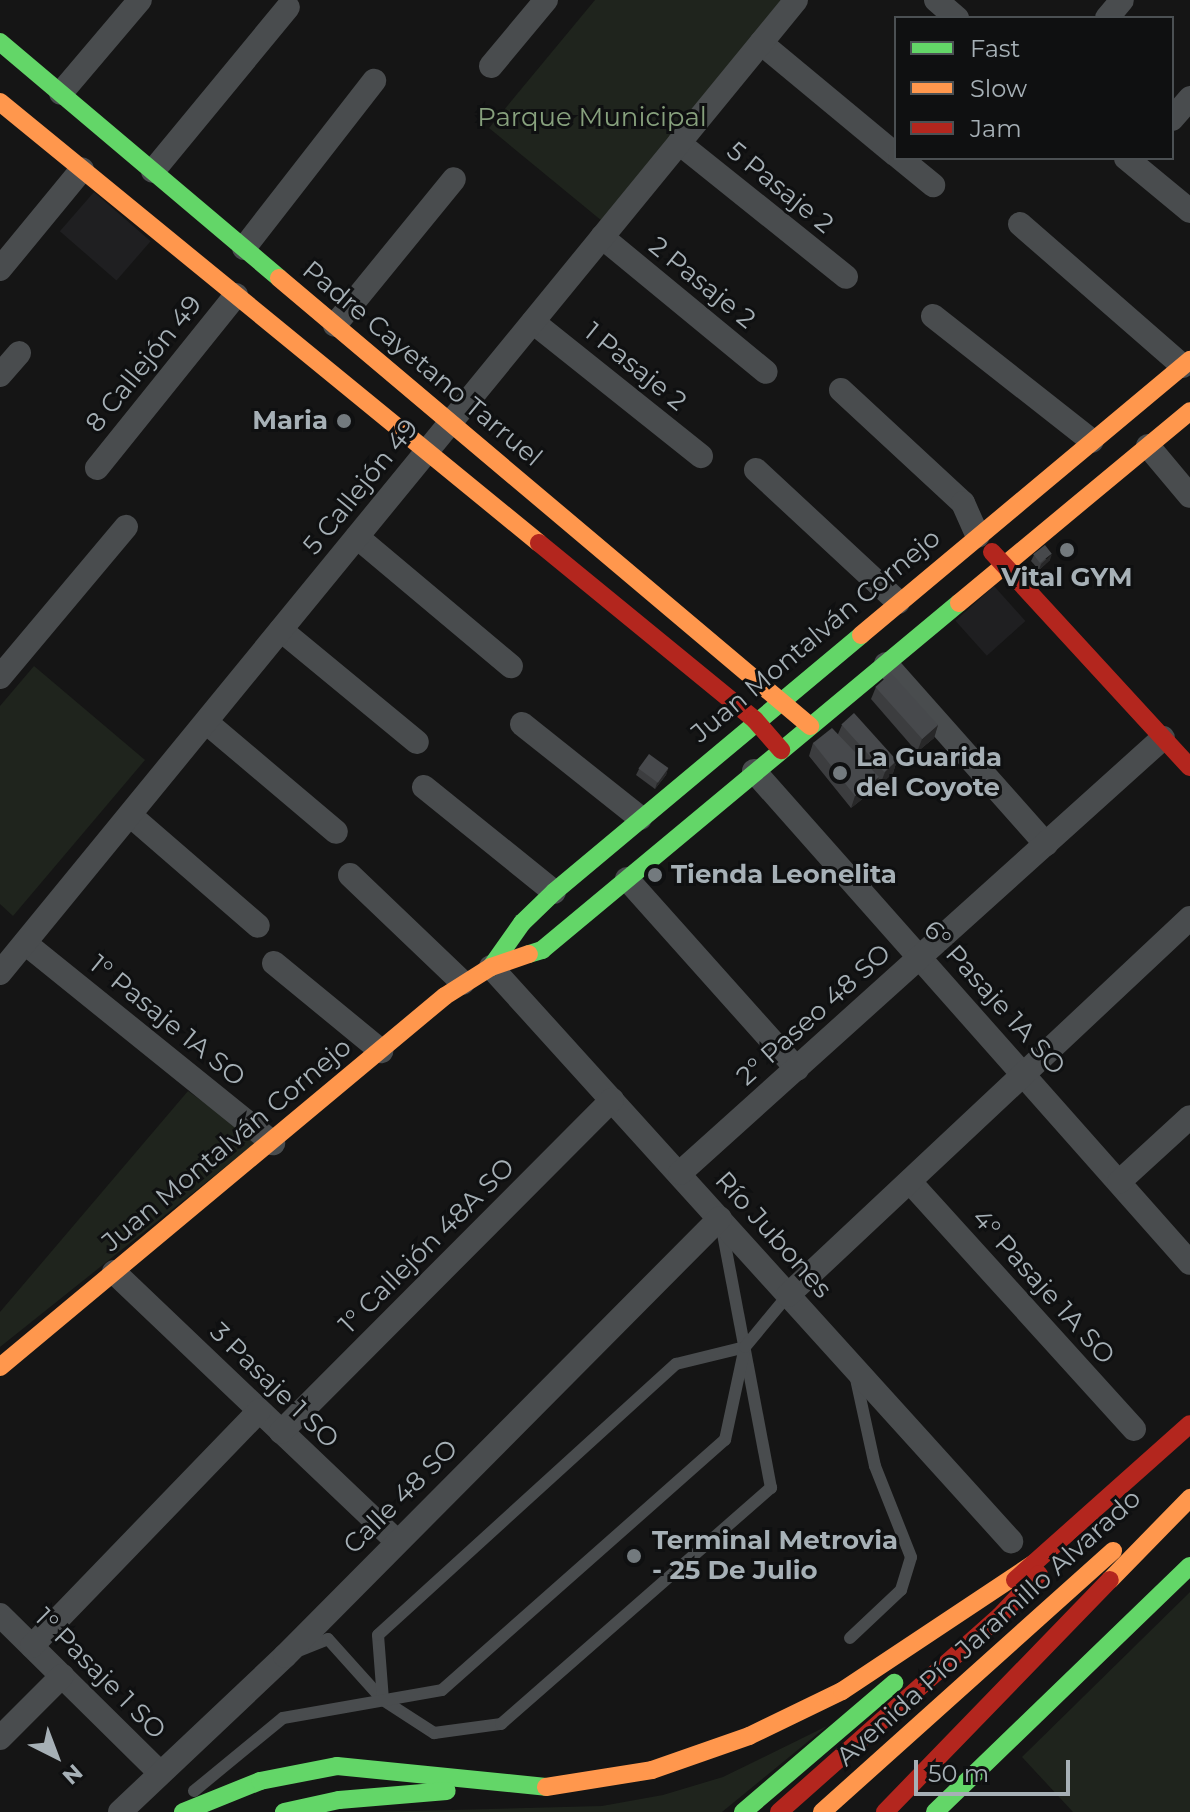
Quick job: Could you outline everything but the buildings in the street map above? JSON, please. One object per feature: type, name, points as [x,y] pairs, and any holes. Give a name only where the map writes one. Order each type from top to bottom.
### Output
[{"type":"main road","name":"Padre Cayetano Tarruel","points":[[0,42],[810,726]]},
{"type":"main road","points":[[0,102],[755,720],[781,750]]},
{"type":"main road","name":"Juan Montalván Cornejo","points":[[491,967],[522,923],[554,892],[755,720],[1186,363]]},
{"type":"main road","name":"Juan Montalván Cornejo","points":[[0,1367],[463,983],[491,967],[542,950],[1190,411]]},
{"type":"main road","points":[[978,536],[1190,767]]},
{"type":"main road","points":[[743,1812],[1035,1563],[1190,1424]]},
{"type":"main road","name":"Avenida Pío Jaramillo Alvarado","points":[[779,1812],[1000,1616],[1135,1473]]},
{"type":"main road","name":"Avenida Pío Jaramillo Alvarado","points":[[822,1812],[1190,1482]]},
{"type":"main road","points":[[885,1812],[1190,1498]]},
{"type":"main road","points":[[284,1812],[354,1798],[546,1787],[652,1770],[800,1713],[893,1662],[1035,1563]]},
{"type":"main road","points":[[935,1812],[1190,1566]]},
{"type":"main road","points":[[183,1812],[295,1770],[378,1767],[546,1787]]},
{"type":"street","points":[[61,93],[140,0]]},
{"type":"street","points":[[491,66],[546,0]]},
{"type":"street","name":"5 Callejón 49","points":[[0,973],[796,0]]},
{"type":"street","points":[[1109,16],[1122,0]]},
{"type":"street","points":[[153,171],[288,7]]},
{"type":"street","points":[[761,43],[894,153]]},
{"type":"street","points":[[244,248],[374,81]]},
{"type":"street","points":[[1174,117],[1190,98]]},
{"type":"street","name":"5 Pasaje 2","points":[[679,143],[846,277]]},
{"type":"street","points":[[903,160],[933,185]]},
{"type":"street","points":[[1134,160],[1190,211]]},
{"type":"street","points":[[0,269],[82,169]]},
{"type":"street","points":[[335,325],[454,179]]},
{"type":"street","points":[[1020,224],[1186,363]]},
{"type":"street","name":"2 Pasaje 2","points":[[602,237],[766,372]]},
{"type":"street","name":"8 Callejón 49","points":[[97,468],[236,295]]},
{"type":"street","points":[[933,316],[1092,441]]},
{"type":"street","name":"1 Pasaje 2","points":[[533,322],[701,456]]},
{"type":"street","points":[[0,375],[19,353]]},
{"type":"street","points":[[841,390],[963,503],[978,536]]},
{"type":"street","points":[[1148,446],[1190,496]]},
{"type":"street","points":[[756,470],[898,602]]},
{"type":"street","points":[[2,672],[126,527]]},
{"type":"street","points":[[357,537],[511,666]]},
{"type":"street","points":[[281,630],[417,742]]},
{"type":"street","points":[[886,664],[1046,844]]},
{"type":"street","points":[[206,722],[336,832]]},
{"type":"street","points":[[522,724],[640,818]]},
{"type":"street","name":"2° Paseo 48 SO","points":[[680,1173],[1163,738]]},
{"type":"street","name":"6° Pasaje 1A SO","points":[[754,771],[1190,1263]]},
{"type":"street","points":[[424,787],[554,892]]},
{"type":"street","points":[[130,815],[258,926]]},
{"type":"street","points":[[350,875],[463,983]]},
{"type":"street","points":[[627,879],[797,1069]]},
{"type":"street","points":[[788,1295],[911,1183],[1023,1072],[1190,918]]},
{"type":"street","name":"1° Pasaje 1A SO","points":[[25,943],[273,1143]]},
{"type":"street","points":[[274,963],[381,1051]]},
{"type":"street","name":"Río Jubones","points":[[491,967],[1011,1541]]},
{"type":"street","name":"1° Callejón 48A SO","points":[[281,1432],[612,1100]]},
{"type":"street","points":[[1119,1182],[1190,1117]]},
{"type":"street","name":"4° Pasaje 1A SO","points":[[911,1183],[1134,1429]]},
{"type":"street","name":"Calle 48 SO","points":[[120,1812],[285,1656],[720,1218]]},
{"type":"street","name":"3 Pasaje 1 SO","points":[[114,1272],[396,1541]]},
{"type":"street","points":[[32,1646],[259,1411]]},
{"type":"street","name":"1° Pasaje 1 SO","points":[[0,1615],[160,1773]]},
{"type":"street","points":[[0,1738],[62,1676]]},
{"type":"lane","points":[[285,1656],[328,1639],[383,1700],[434,1733],[501,1724],[771,1488],[720,1218]]},
{"type":"lane","points":[[170,1812],[248,1743],[283,1718],[442,1690],[725,1440],[745,1347],[788,1295]]},
{"type":"lane","points":[[383,1700],[378,1635],[676,1364],[745,1347]]},
{"type":"lane","points":[[850,1638],[901,1590],[911,1557],[875,1466],[854,1367]]},
{"type":"shaded area","points":[[94,192],[151,241],[116,280],[60,231]]},
{"type":"shaded area","points":[[994,586],[1025,621],[987,656],[955,621]]},
{"type":"green space","name":"Parque Municipal","points":[[595,0],[784,0],[602,221],[489,128]]},
{"type":"green space","points":[[34,666],[145,760],[13,916],[0,904],[0,706]]},
{"type":"green space","points":[[188,1091],[258,1141],[0,1347],[0,1312]]},
{"type":"green space","points":[[1190,1592],[1190,1812],[1073,1812],[1022,1757]]},
{"type":"green space","points":[[827,1726],[722,1812],[371,1812],[602,1806],[663,1795],[723,1777]]},
{"type":"traffic: fast","points":[[0,42],[279,278]]},
{"type":"traffic: fast","points":[[529,954],[542,950],[959,603]]},
{"type":"traffic: fast","points":[[491,967],[522,923],[554,892],[861,635]]},
{"type":"traffic: fast","points":[[935,1812],[1190,1566]]},
{"type":"traffic: fast","points":[[743,1812],[894,1683]]},
{"type":"traffic: fast","points":[[183,1812],[260,1781],[337,1766],[546,1787]]},
{"type":"traffic: fast","points":[[284,1812],[339,1800],[447,1791]]},
{"type":"traffic: slow","points":[[0,102],[539,543]]},
{"type":"traffic: slow","points":[[279,278],[810,726]]},
{"type":"traffic: slow","points":[[861,635],[1190,360]]},
{"type":"traffic: slow","points":[[959,603],[1190,411]]},
{"type":"traffic: slow","points":[[0,1367],[445,996],[491,967],[529,954]]},
{"type":"traffic: slow","points":[[1110,1580],[1190,1498]]},
{"type":"traffic: slow","points":[[822,1812],[1113,1551]]},
{"type":"traffic: slow","points":[[546,1787],[652,1770],[749,1736],[842,1691],[1035,1563]]},
{"type":"traffic: jam","points":[[539,543],[755,720],[781,750]]},
{"type":"traffic: jam","points":[[992,552],[1190,767]]},
{"type":"traffic: jam","points":[[1015,1580],[1190,1424]]},
{"type":"traffic: jam","points":[[779,1812],[1000,1616],[1039,1574]]},
{"type":"traffic: jam","points":[[885,1812],[1110,1580]]},
{"type":"place","name":"Maria","points":[[344,421]]},
{"type":"place","name":"Vital GYM","points":[[1067,550]]},
{"type":"place","name":"La Guarida del Coyote","points":[[840,773]]},
{"type":"place","name":"Tienda Leonelita","points":[[655,875]]},
{"type":"place","name":"Terminal Metrovia - 25 De Julio","points":[[634,1556]]}]
